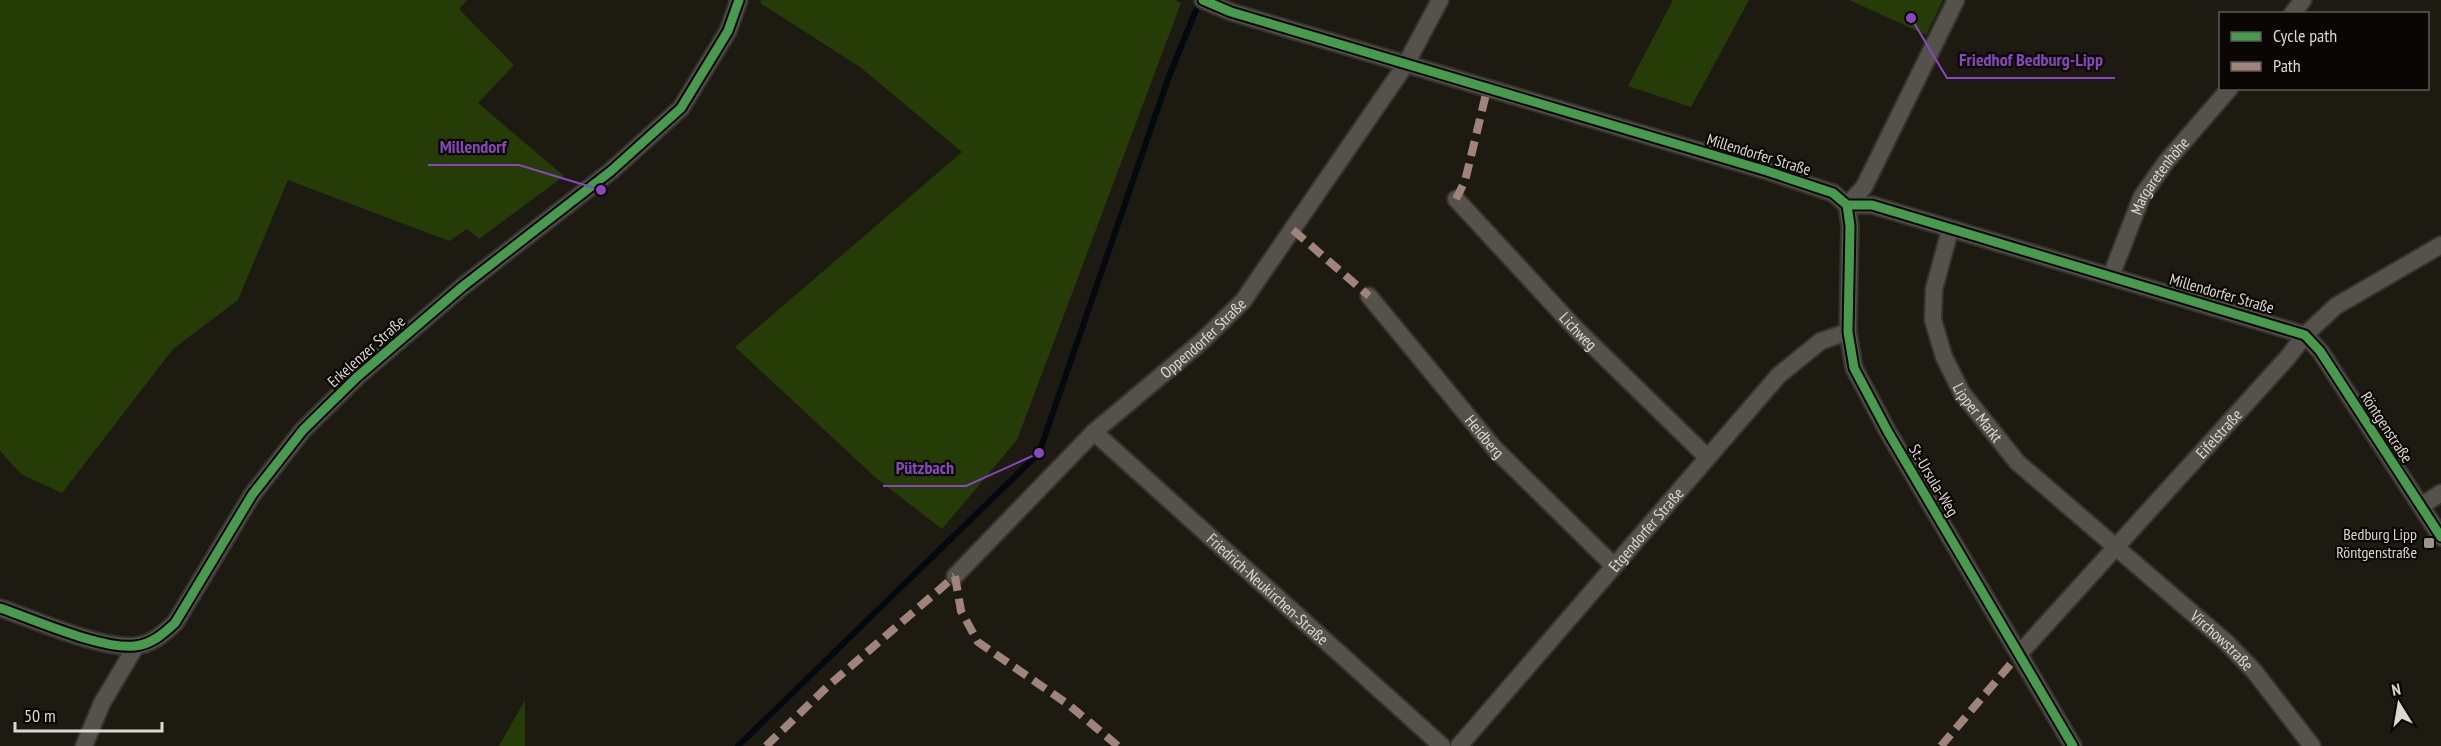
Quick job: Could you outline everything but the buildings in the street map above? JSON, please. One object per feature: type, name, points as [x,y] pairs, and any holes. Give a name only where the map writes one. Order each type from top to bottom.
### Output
[{"type":"street","name":"Erkelenzer Straße","points":[[136,646],[158,639],[175,622],[252,495],[303,429],[357,377],[462,287],[611,171],[681,108],[728,31],[739,0]]},
{"type":"street","name":"Oppendorfer Straße","points":[[955,576],[1094,432],[1201,342],[1243,300],[1406,64],[1440,0]]},
{"type":"street","points":[[1847,205],[1864,187],[1956,0]]},
{"type":"street","points":[[2294,12],[2303,0]]},
{"type":"street","name":"Millendorfer Straße","points":[[1208,2],[1406,64],[1767,171],[1833,193],[1847,205],[1872,205],[2305,335]]},
{"type":"street","name":"Margaretenhöhe","points":[[2111,276],[2142,196],[2166,162],[2228,90]]},
{"type":"street","name":"Lichweg","points":[[1456,199],[1577,330],[1707,457]]},
{"type":"street","name":"St.-Ursula-Weg","points":[[1847,205],[1850,226],[1848,333],[1854,368],[1888,432],[2073,746]]},
{"type":"street","name":"Lipper Markt","points":[[1950,230],[1934,289],[1933,320],[1944,357],[1962,393],[2017,462],[2117,548]]},
{"type":"street","name":"Eifelstraße","points":[[2020,653],[2117,548],[2288,357],[2305,335],[2336,306],[2441,245]]},
{"type":"street","name":"Heidberg","points":[[1369,296],[1495,449],[1613,565]]},
{"type":"street","name":"Etgendorfer Straße","points":[[1459,746],[1779,375],[1821,341],[1848,333]]},
{"type":"street","name":"Röntgenstraße","points":[[2305,335],[2320,351],[2441,537]]},
{"type":"street","name":"Friedrich-Neukirchen-Straße","points":[[1094,432],[1442,746]]},
{"type":"street","points":[[2421,506],[2441,493]]},
{"type":"street","name":"Virchowstraße","points":[[2117,548],[2226,642],[2254,671],[2312,746]]},
{"type":"street","points":[[0,608],[94,640],[136,646],[102,704],[84,746]]},
{"type":"green space","points":[[0,0],[467,0],[459,9],[514,65],[478,103],[564,176],[479,239],[467,229],[449,241],[288,180],[238,300],[173,349],[62,493],[21,474],[0,451]]},
{"type":"green space","points":[[761,0],[1174,0],[1181,3],[1017,440],[942,529],[876,478],[735,347],[962,152],[860,67],[760,3]]},
{"type":"green space","points":[[1673,0],[1749,0],[1691,107],[1628,86]]},
{"type":"green space","points":[[1849,0],[1943,0],[1926,35]]},
{"type":"green space","points":[[525,700],[525,746],[499,746]]},
{"type":"waterway","points":[[738,746],[1039,453],[1168,79],[1196,10]]},
{"type":"marked path","points":[[1456,199],[1465,181],[1487,90]]},
{"type":"marked path","points":[[1293,230],[1369,296]]},
{"type":"marked path","points":[[955,576],[961,611],[978,642],[1069,705],[1118,746]]},
{"type":"marked path","points":[[766,746],[828,686],[955,576]]},
{"type":"marked path","points":[[1941,746],[2020,653]]},
{"type":"cycle path","points":[[0,608],[86,639],[121,646],[147,643],[166,631],[175,623],[252,495],[303,430],[357,377],[462,287],[611,171],[681,108],[728,31],[739,0]]},
{"type":"cycle path","points":[[1203,0],[1231,12],[1767,171],[1833,193],[1847,205],[1872,205],[2305,335],[2320,351],[2441,537]]},
{"type":"cycle path","points":[[1847,205],[1850,226],[1848,332],[1854,368],[1888,432],[2073,746]]},
{"type":"place","name":"Friedhof Bedburg-Lipp","points":[[1911,18]]},
{"type":"place","name":"Millendorf","points":[[601,190]]},
{"type":"place","name":"Pützbach","points":[[1039,453]]},
{"type":"place","name":"Bedburg Lipp Röntgenstraße","points":[[2429,543]]}]
